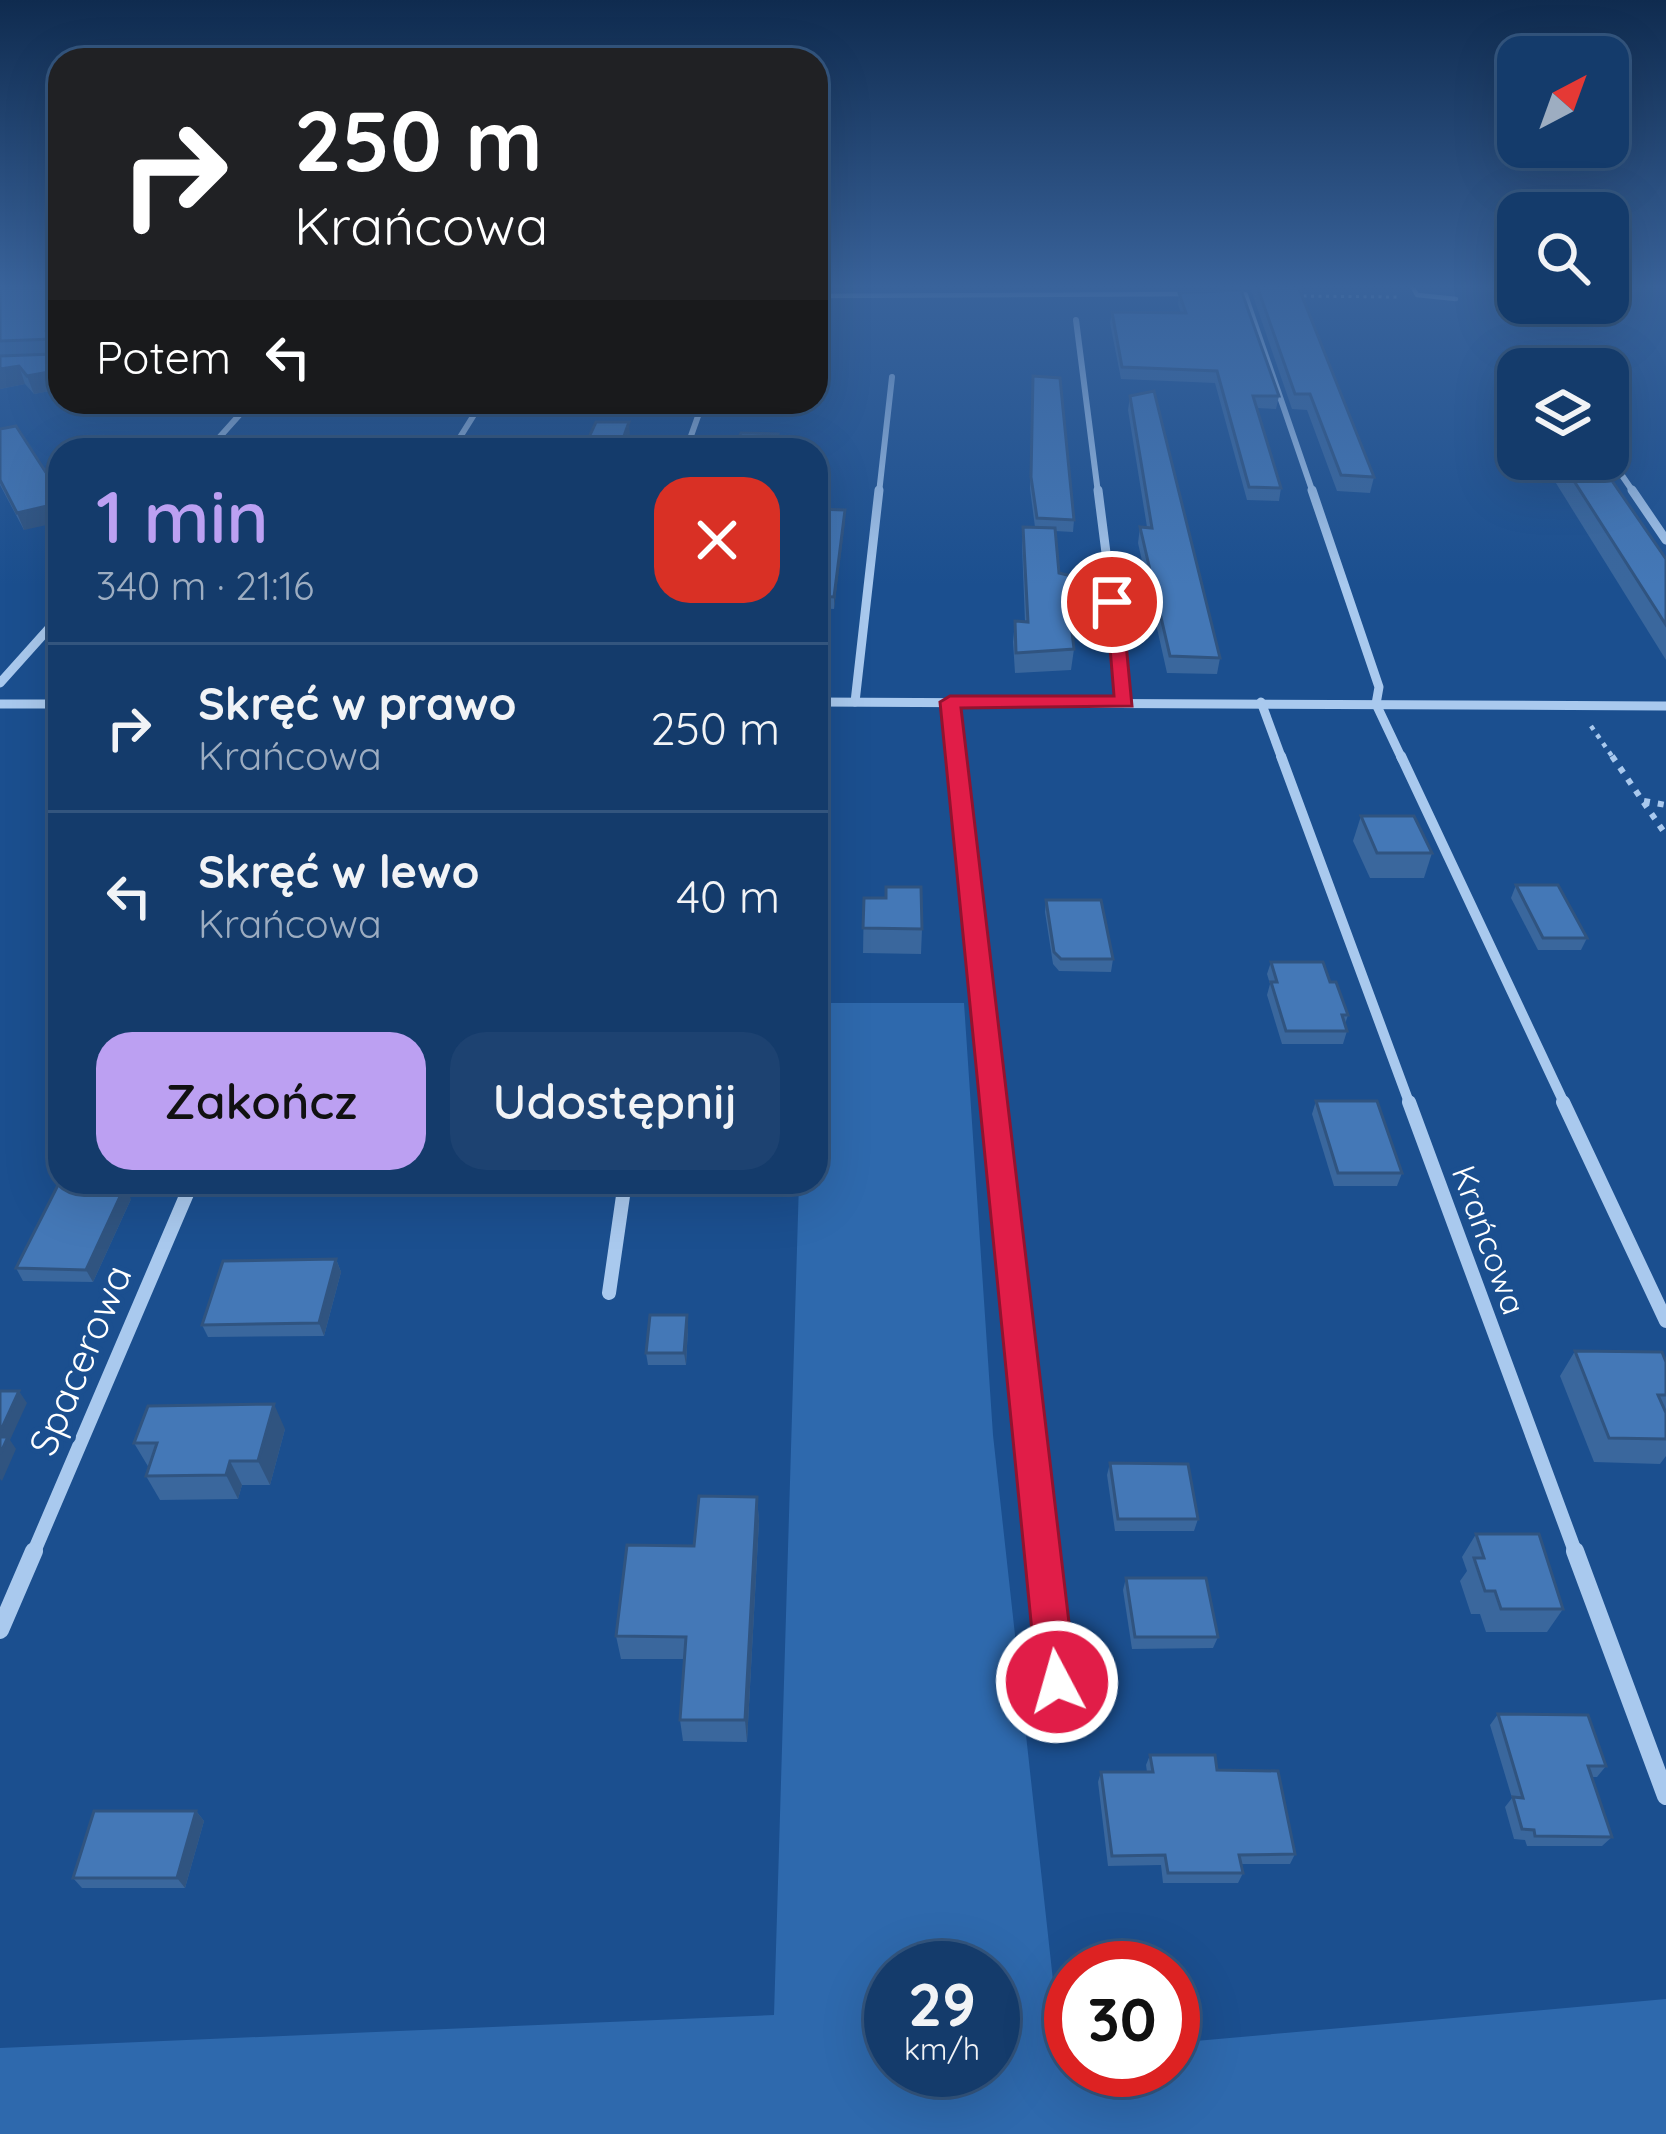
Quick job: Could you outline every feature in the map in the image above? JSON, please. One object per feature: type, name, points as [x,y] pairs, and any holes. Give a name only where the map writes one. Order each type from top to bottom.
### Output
[{"type":"street","points":[[855,702],[891,386]]},
{"type":"street","points":[[1084,386],[1125,702]]},
{"type":"street","points":[[1275,386],[1378,687],[1376,704],[1666,1321]]},
{"type":"street","points":[[219,438],[240,414]]},
{"type":"street","points":[[1625,480],[1666,540]]},
{"type":"street","points":[[0,683],[48,629]]},
{"type":"street","points":[[828,702],[1666,706]]},
{"type":"street","points":[[950,702],[1057,1682]]},
{"type":"street","name":"Krańcowa","points":[[1261,702],[1666,1796]]},
{"type":"street","points":[[0,704],[48,704]]},
{"type":"street","name":"Spacerowa","points":[[0,1630],[187,1194]]},
{"type":"street","points":[[609,1293],[623,1194]]},
{"type":"path","points":[[1577,705],[1666,835]]},
{"type":"path","points":[[1640,800],[1666,806]]},
{"type":"shaded area","points":[[828,1003],[964,1003],[993,1435],[1049,1941],[1044,1941],[1044,2097],[1200,2097],[1200,2041],[1666,1999],[1666,2134],[0,2134],[0,2048],[774,2015],[799,1194],[828,1194]]},
{"type":"building","points":[[1033,386],[1061,386],[1074,520],[1037,518],[1031,477]]},
{"type":"building","points":[[1221,386],[1275,386],[1279,396],[1253,396],[1281,488],[1249,487]]},
{"type":"building","points":[[1292,386],[1338,386],[1374,477],[1341,475],[1310,394],[1295,394]]},
{"type":"building","points":[[1154,391],[1220,658],[1170,656],[1140,527],[1152,528],[1130,396]]},
{"type":"building","points":[[596,422],[629,422],[623,438],[589,438]]},
{"type":"building","points":[[16,426],[45,471],[48,467],[48,506],[17,513],[0,480],[0,429]]},
{"type":"building","points":[[741,433],[778,434],[777,438],[739,438]]},
{"type":"building","points":[[1573,480],[1611,480],[1666,559],[1666,625]]},
{"type":"building","points":[[828,509],[845,510],[834,597],[828,597]]},
{"type":"building","points":[[1023,527],[1055,528],[1059,573],[1080,578],[1084,605],[1069,605],[1074,649],[1016,653],[1015,621],[1028,622]]},
{"type":"building","points":[[1361,816],[1414,816],[1432,853],[1377,853]]},
{"type":"building","points":[[1516,885],[1558,885],[1587,938],[1543,938]]},
{"type":"building","points":[[886,887],[921,887],[922,929],[863,928],[864,898],[886,898]]},
{"type":"building","points":[[1046,900],[1101,900],[1113,959],[1061,959],[1054,952]]},
{"type":"building","points":[[1271,962],[1323,962],[1348,1015],[1342,1015],[1347,1031],[1286,1031],[1271,982],[1277,982]]},
{"type":"building","points":[[1316,1101],[1377,1101],[1402,1173],[1338,1173]]},
{"type":"building","points":[[53,1194],[121,1194],[86,1270],[16,1268]]},
{"type":"building","points":[[336,1259],[319,1323],[202,1325],[223,1261]]},
{"type":"building","points":[[650,1315],[687,1315],[684,1353],[646,1353]]},
{"type":"building","points":[[1575,1351],[1662,1352],[1666,1395],[1658,1395],[1666,1413],[1666,1439],[1609,1438]]},
{"type":"building","points":[[0,1391],[19,1391],[0,1432]]},
{"type":"building","points":[[274,1404],[258,1461],[230,1461],[226,1475],[146,1476],[157,1443],[134,1443],[148,1406]]},
{"type":"building","points":[[1110,1463],[1188,1464],[1198,1519],[1118,1519]]},
{"type":"building","points":[[699,1496],[757,1497],[745,1720],[680,1720],[686,1637],[616,1636],[627,1545],[694,1546]]},
{"type":"building","points":[[1476,1534],[1539,1534],[1563,1609],[1501,1609],[1495,1591],[1485,1591],[1474,1558],[1484,1558]]},
{"type":"building","points":[[1126,1578],[1206,1578],[1218,1637],[1135,1637]]},
{"type":"building","points":[[1498,1714],[1588,1715],[1606,1766],[1588,1766],[1612,1837],[1535,1836],[1534,1830],[1522,1829],[1513,1797],[1523,1798]]},
{"type":"building","points":[[1150,1755],[1215,1755],[1217,1770],[1278,1771],[1295,1854],[1239,1855],[1243,1873],[1168,1873],[1165,1855],[1112,1856],[1101,1772],[1153,1772]]},
{"type":"building","points":[[94,1811],[196,1811],[177,1878],[73,1878]]},
{"type":"route","points":[[1057,1682],[950,702],[1125,702],[1112,602]]}]
